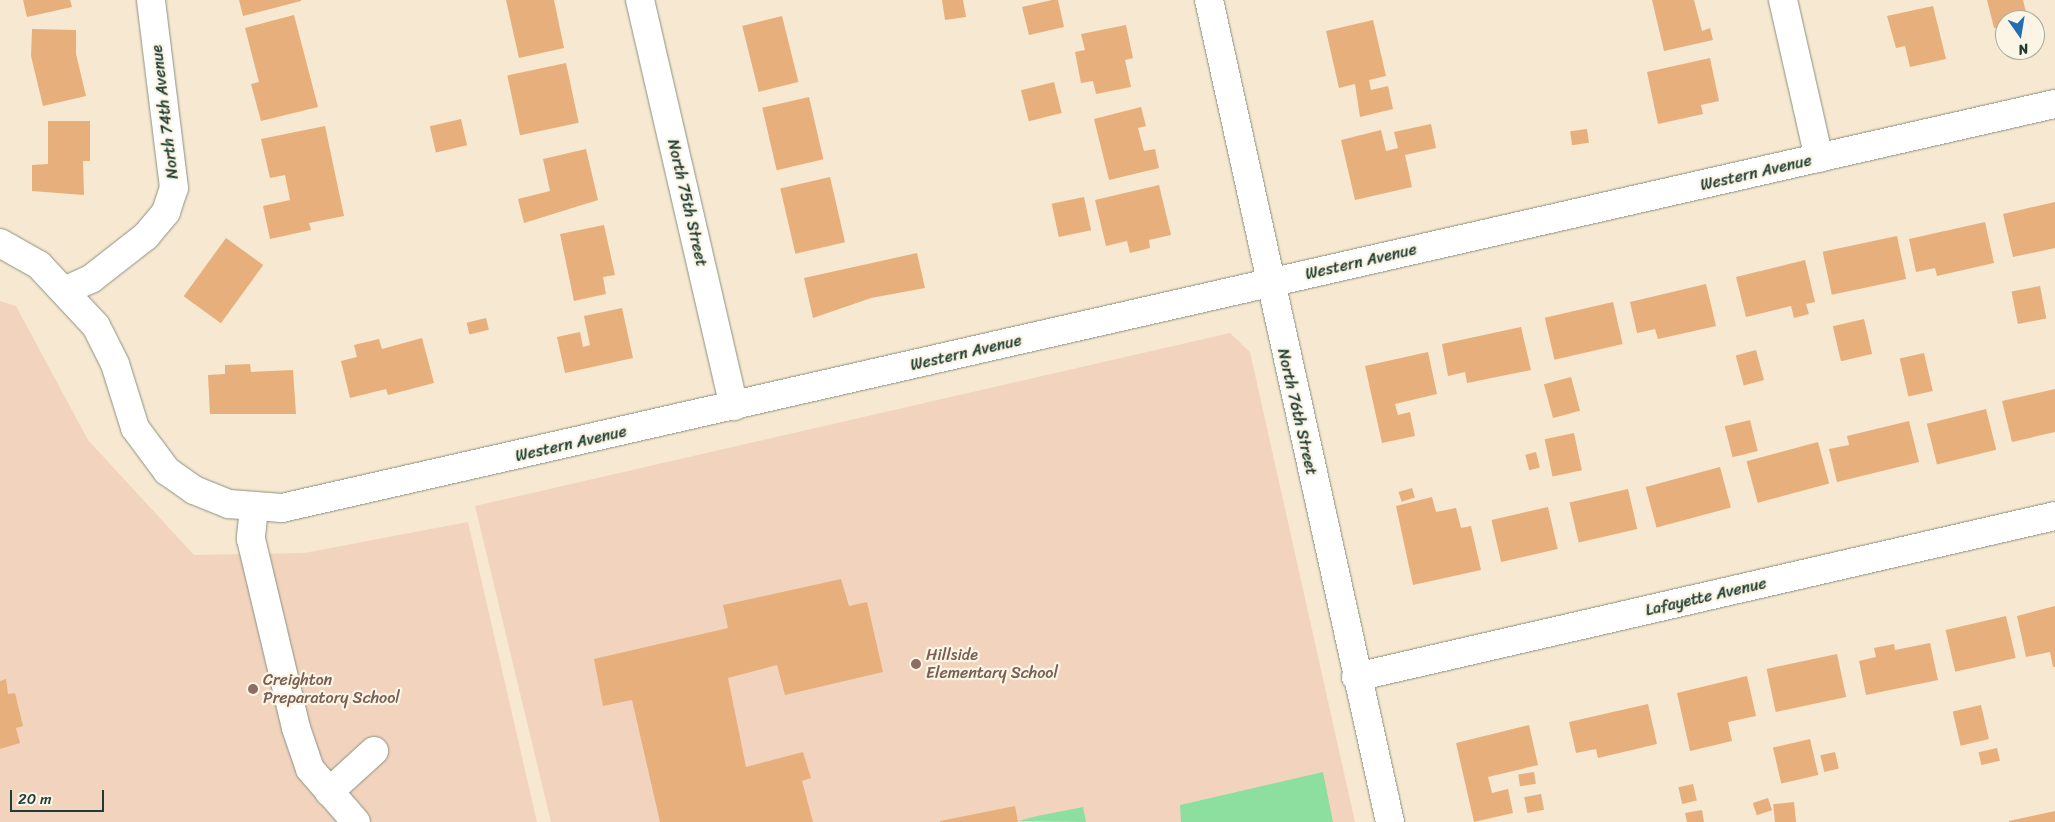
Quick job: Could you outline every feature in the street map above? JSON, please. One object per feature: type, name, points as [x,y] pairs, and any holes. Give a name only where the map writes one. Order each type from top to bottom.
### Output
[{"type":"street","name":"North 74th Avenue","points":[[64,291],[90,279],[146,236],[166,212],[174,188],[150,0]]},
{"type":"street","name":"North 75th Street","points":[[640,0],[734,406]]},
{"type":"street","name":"North 76th Street","points":[[1209,0],[1269,283],[1356,678],[1390,822]]},
{"type":"street","points":[[1783,0],[1820,158]]},
{"type":"street","name":"Western Avenue","points":[[0,243],[39,265],[96,326],[115,364],[135,428],[167,471],[194,490],[254,508],[298,506],[2055,104]]},
{"type":"street","points":[[254,508],[251,539],[296,728],[310,769],[356,822]]},
{"type":"street","name":"Lafayette Avenue","points":[[1356,678],[2055,516]]},
{"type":"street","points":[[330,792],[374,751]]},
{"type":"shaded area","name":"Creighton Preparatory School","points":[[0,301],[16,306],[88,440],[194,555],[304,553],[468,522],[537,822],[0,822]]},
{"type":"shaded area","name":"Hillside Elementary School","points":[[1230,333],[1250,352],[1355,822],[551,822],[475,506]]},
{"type":"green space","points":[[1323,772],[1333,822],[1181,822],[1180,805]]},
{"type":"green space","points":[[1083,807],[1086,822],[1018,821],[1037,816]]},
{"type":"building","points":[[23,0],[70,0],[72,7],[27,17]]},
{"type":"building","points":[[239,0],[301,0],[301,1],[243,16]]},
{"type":"building","points":[[506,0],[554,0],[564,48],[519,58]]},
{"type":"building","points":[[942,0],[963,0],[966,17],[945,20]]},
{"type":"building","points":[[1058,0],[1064,27],[1029,35],[1022,7]]},
{"type":"building","points":[[1652,0],[1694,0],[1702,31],[1710,28],[1713,40],[1664,51]]},
{"type":"building","points":[[1987,0],[2023,0],[2026,10],[1995,10],[1994,28]]},
{"type":"building","points":[[1933,6],[1946,59],[1910,67],[1905,46],[1896,48],[1887,16]]},
{"type":"building","points":[[294,15],[318,107],[261,121],[251,84],[259,82],[245,28]]},
{"type":"building","points":[[782,16],[798,82],[759,92],[742,26]]},
{"type":"building","points":[[1373,20],[1386,76],[1369,80],[1371,90],[1388,86],[1393,109],[1360,117],[1355,84],[1339,88],[1326,31]]},
{"type":"building","points":[[1126,25],[1133,58],[1125,60],[1131,87],[1096,94],[1093,81],[1081,83],[1075,52],[1085,50],[1081,34]]},
{"type":"building","points":[[32,29],[76,30],[76,54],[86,96],[43,106],[31,56]]},
{"type":"building","points":[[1710,58],[1719,101],[1701,105],[1703,114],[1658,124],[1647,72]]},
{"type":"building","points":[[566,63],[579,123],[520,135],[507,75]]},
{"type":"building","points":[[1054,82],[1062,113],[1029,121],[1021,90]]},
{"type":"building","points":[[809,97],[823,159],[777,170],[762,108]]},
{"type":"building","points":[[1141,107],[1146,126],[1138,128],[1144,151],[1155,149],[1159,168],[1109,180],[1094,119]]},
{"type":"building","points":[[461,119],[467,145],[436,153],[430,126]]},
{"type":"building","points":[[48,121],[90,121],[90,161],[83,161],[84,195],[32,191],[32,165],[48,164]]},
{"type":"building","points":[[1431,124],[1436,148],[1405,155],[1412,187],[1355,200],[1341,140],[1381,130],[1386,151],[1398,148],[1394,132]]},
{"type":"building","points":[[325,126],[344,216],[309,223],[311,230],[270,239],[263,206],[290,200],[285,175],[270,178],[261,139]]},
{"type":"building","points":[[1587,129],[1589,143],[1572,145],[1570,131]]},
{"type":"building","points":[[586,149],[598,200],[524,223],[518,199],[550,191],[543,159]]},
{"type":"building","points":[[830,177],[845,242],[795,254],[780,188]]},
{"type":"building","points":[[1159,185],[1171,235],[1149,240],[1150,248],[1130,253],[1127,241],[1106,246],[1095,200]]},
{"type":"building","points":[[1084,197],[1091,230],[1059,237],[1052,204]]},
{"type":"building","points":[[2055,202],[2055,248],[2013,257],[2003,214]]},
{"type":"building","points":[[1985,222],[1994,263],[1937,276],[1935,268],[1916,272],[1909,239]]},
{"type":"building","points":[[604,225],[615,275],[603,277],[606,294],[574,301],[560,234]]},
{"type":"building","points":[[1897,236],[1906,279],[1832,295],[1823,252]]},
{"type":"building","points":[[226,238],[263,265],[221,323],[184,296]]},
{"type":"building","points":[[917,253],[925,288],[871,298],[813,318],[804,278]]},
{"type":"building","points":[[1805,260],[1815,302],[1806,304],[1809,314],[1794,318],[1791,306],[1746,317],[1736,277]]},
{"type":"building","points":[[1706,284],[1716,326],[1658,339],[1655,329],[1637,333],[1630,302]]},
{"type":"building","points":[[2040,286],[2046,318],[2018,324],[2012,292]]},
{"type":"building","points":[[1613,302],[1623,344],[1554,360],[1545,318]]},
{"type":"building","points":[[622,308],[633,358],[565,373],[557,337],[580,332],[583,347],[590,345],[584,316]]},
{"type":"building","points":[[486,318],[489,330],[469,334],[467,323]]},
{"type":"building","points":[[1864,319],[1872,354],[1841,361],[1833,326]]},
{"type":"building","points":[[1521,327],[1531,370],[1467,383],[1465,372],[1448,376],[1442,344]]},
{"type":"building","points":[[422,338],[434,383],[388,395],[386,389],[350,398],[341,361],[357,357],[354,345],[379,339],[382,349]]},
{"type":"building","points":[[1756,350],[1764,380],[1744,385],[1736,355]]},
{"type":"building","points":[[1428,352],[1437,394],[1395,404],[1398,415],[1410,412],[1415,436],[1382,443],[1365,366]]},
{"type":"building","points":[[1924,353],[1933,391],[1908,397],[1900,359]]},
{"type":"building","points":[[250,364],[251,372],[293,370],[296,414],[210,414],[208,375],[225,374],[225,365]]},
{"type":"building","points":[[1571,377],[1580,411],[1553,418],[1544,384]]},
{"type":"building","points":[[2055,389],[2055,432],[2012,442],[2002,401]]},
{"type":"building","points":[[1986,409],[1996,450],[1937,465],[1927,424]]},
{"type":"building","points":[[1750,420],[1758,451],[1733,457],[1725,426]]},
{"type":"building","points":[[1909,421],[1919,462],[1837,482],[1829,449],[1849,445],[1847,436]]},
{"type":"building","points":[[1574,433],[1582,470],[1553,476],[1545,439]]},
{"type":"building","points":[[1818,442],[1829,484],[1758,503],[1747,461]]},
{"type":"building","points":[[1536,452],[1540,468],[1529,470],[1525,455]]},
{"type":"building","points":[[1720,467],[1731,508],[1656,527],[1646,487]]},
{"type":"building","points":[[1412,488],[1415,498],[1402,502],[1399,492]]},
{"type":"building","points":[[1628,489],[1637,529],[1579,542],[1570,502]]},
{"type":"building","points":[[1432,497],[1436,512],[1456,508],[1461,528],[1471,526],[1481,570],[1413,585],[1396,506]]},
{"type":"building","points":[[1548,507],[1558,549],[1501,562],[1491,520]]},
{"type":"building","points":[[841,579],[849,606],[867,602],[883,672],[785,695],[777,665],[728,678],[746,767],[803,752],[811,778],[802,781],[813,822],[660,822],[632,700],[603,706],[594,659],[728,628],[723,605]]},
{"type":"building","points":[[2055,606],[2055,667],[2053,667],[2050,652],[2026,657],[2017,616]]},
{"type":"building","points":[[2006,616],[2016,658],[1955,672],[1946,630]]},
{"type":"building","points":[[1930,643],[1938,680],[1866,695],[1859,661],[1876,657],[1874,648],[1894,644],[1895,650]]},
{"type":"building","points":[[1837,654],[1846,697],[1776,712],[1767,669]]},
{"type":"building","points":[[1747,676],[1756,716],[1728,722],[1732,741],[1690,751],[1677,693]]},
{"type":"building","points":[[6,679],[8,694],[15,693],[23,726],[16,728],[20,743],[0,749],[0,681]]},
{"type":"building","points":[[1648,704],[1657,744],[1598,758],[1596,749],[1576,753],[1569,722]]},
{"type":"building","points":[[1981,705],[1989,739],[1961,746],[1953,712]]},
{"type":"building","points":[[1529,725],[1538,765],[1488,777],[1492,793],[1508,789],[1513,813],[1474,822],[1456,743]]},
{"type":"building","points":[[1810,739],[1818,775],[1781,784],[1773,748]]},
{"type":"building","points":[[1997,748],[2000,761],[1981,765],[1978,752]]},
{"type":"building","points":[[1835,752],[1839,769],[1824,772],[1820,755]]},
{"type":"building","points":[[1534,772],[1536,784],[1520,786],[1518,775]]},
{"type":"building","points":[[1693,784],[1697,801],[1682,804],[1678,787]]},
{"type":"building","points":[[1541,794],[1544,810],[1527,813],[1524,797]]},
{"type":"building","points":[[1768,798],[1772,810],[1757,815],[1753,803]]},
{"type":"building","points":[[1794,802],[1796,822],[1775,822],[1773,804]]},
{"type":"building","points":[[1015,806],[1018,822],[940,822],[940,821]]},
{"type":"building","points":[[1702,810],[1704,822],[1687,822],[1685,813]]},
{"type":"building","points":[[2055,811],[2055,822],[2009,822],[2009,821]]},
{"type":"place","name":"Hillside Elementary School","points":[[916,664]]},
{"type":"place","name":"Creighton Preparatory School","points":[[253,689]]}]
